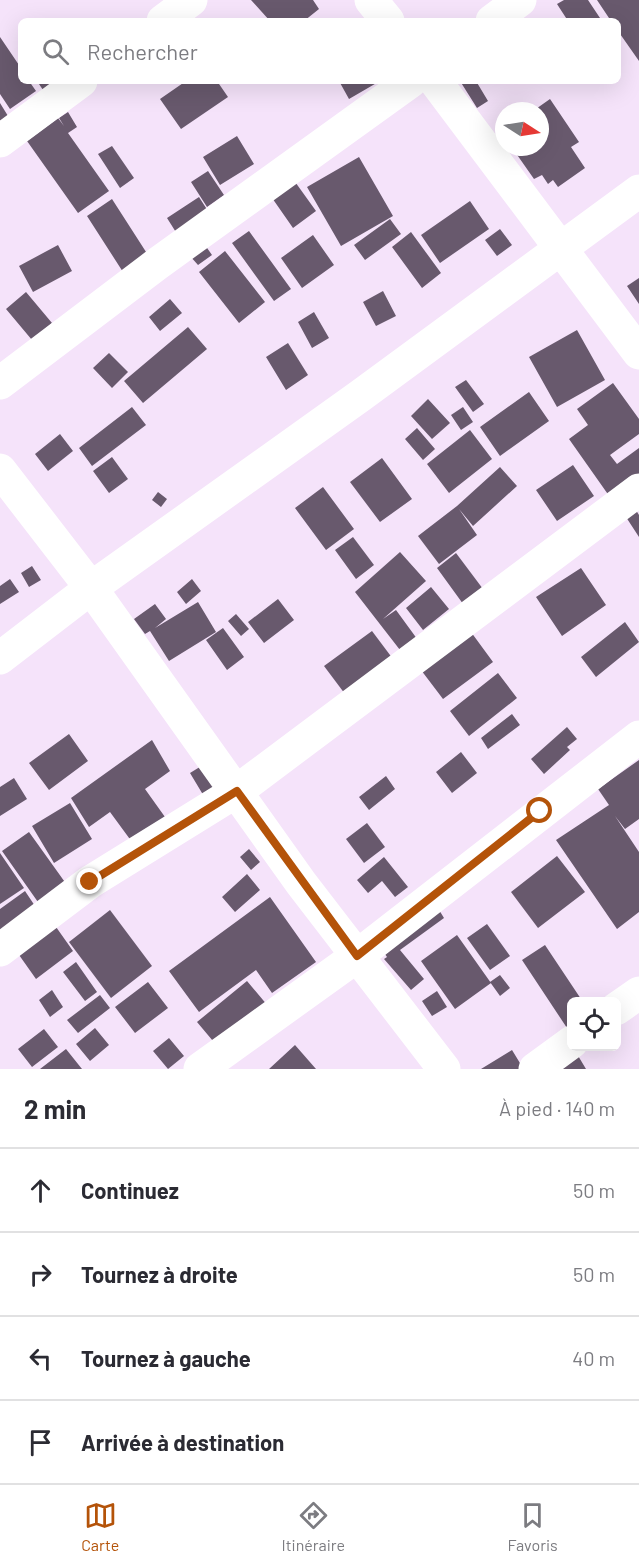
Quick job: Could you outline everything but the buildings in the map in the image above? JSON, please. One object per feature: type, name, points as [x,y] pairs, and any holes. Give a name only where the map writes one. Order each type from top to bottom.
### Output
[{"type":"street","points":[[167,18],[191,0]]},
{"type":"street","points":[[371,0],[386,18]]},
{"type":"street","points":[[496,18],[520,0]]},
{"type":"street","points":[[0,141],[77,84]]},
{"type":"street","points":[[0,383],[157,264],[407,84]]},
{"type":"street","points":[[437,84],[639,353]]},
{"type":"street","points":[[0,658],[91,588],[360,396],[639,191]]},
{"type":"street","points":[[0,470],[91,588],[357,956],[444,1069]]},
{"type":"street","points":[[0,950],[90,882],[237,791],[639,490]]},
{"type":"street","points":[[200,1069],[357,956],[639,737]]},
{"type":"street","points":[[621,1006],[639,993]]},
{"type":"street","points":[[535,1069],[567,1046]]},
{"type":"route","points":[[90,882],[237,791],[301,883],[357,956],[540,811]]}]
